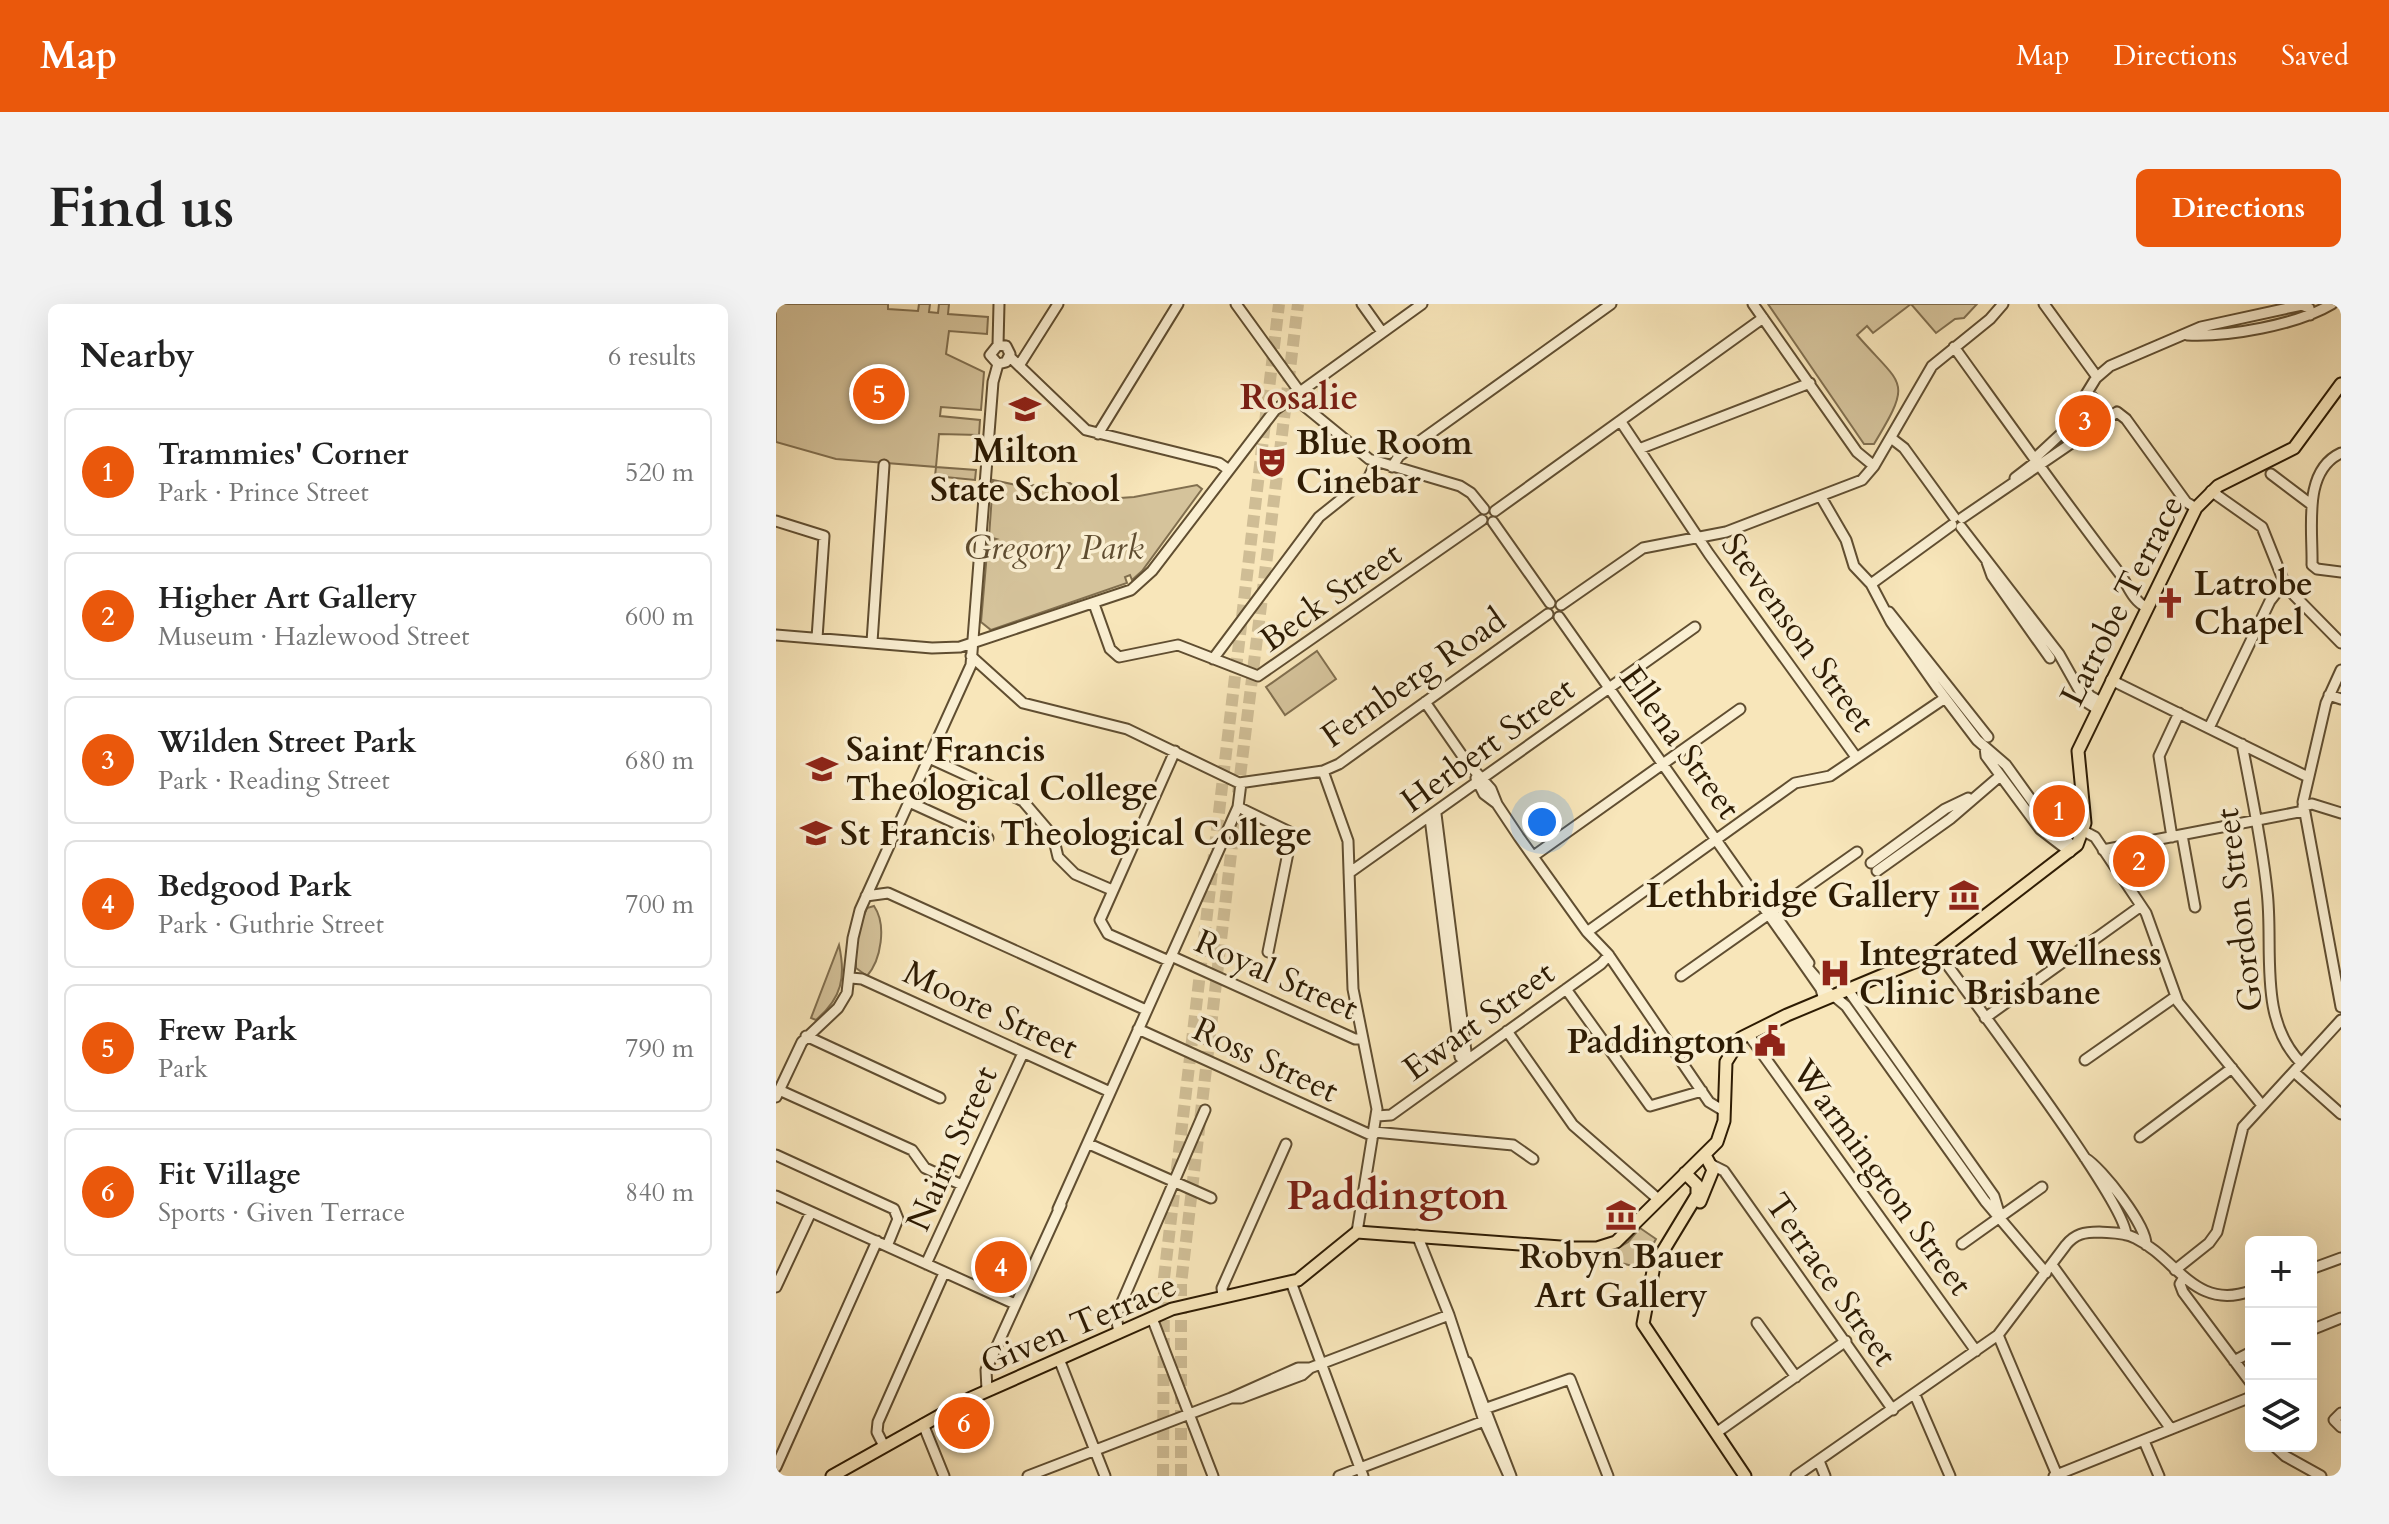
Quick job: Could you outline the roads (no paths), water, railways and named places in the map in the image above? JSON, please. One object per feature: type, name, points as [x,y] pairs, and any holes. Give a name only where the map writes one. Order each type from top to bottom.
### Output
[{"type":"main road","name":"Latrobe Terrace","points":[[2072,842],[2082,806],[2077,757],[2099,705],[2196,508],[2211,491],[2273,458],[2315,420],[2341,384]]},
{"type":"main road","points":[[1678,1228],[1698,1206],[1721,1134],[1729,1054],[1748,1034],[1938,952],[2072,842]]},
{"type":"main road","points":[[1688,1176],[1702,1182],[1709,1168]]},
{"type":"main road","points":[[1357,1232],[1597,1248],[1620,1239],[1658,1199],[1688,1176],[1709,1168]]},
{"type":"main road","points":[[1688,1176],[1697,1187],[1697,1197],[1654,1266],[1643,1324],[1745,1476]]},
{"type":"main road","name":"Given Terrace","points":[[834,1475],[987,1390],[1177,1307],[1291,1282],[1310,1272],[1357,1232]]},
{"type":"street","points":[[998,364],[990,355],[998,345],[999,304]]},
{"type":"street","points":[[1020,364],[1058,304]]},
{"type":"street","points":[[1098,434],[1178,304]]},
{"type":"street","points":[[1236,304],[1296,394],[1376,462],[1460,486],[1556,604],[1559,617],[1548,614],[1556,604],[1632,552],[1726,532],[1862,480],[1874,466],[1932,366],[1990,319],[2003,304]]},
{"type":"street","points":[[1362,304],[1382,332]]},
{"type":"street","points":[[776,635],[959,647],[1131,590],[1147,577],[1270,415],[1422,304]]},
{"type":"street","points":[[1392,467],[1399,456],[1611,304]]},
{"type":"street","points":[[1753,304],[1857,452],[1874,466]]},
{"type":"street","points":[[2044,304],[2097,377]]},
{"type":"street","points":[[2038,462],[2063,432],[2097,377],[2122,360],[2184,334],[2217,334],[2310,315],[2332,304]]},
{"type":"street","points":[[1486,517],[1763,318]]},
{"type":"street","points":[[998,345],[1008,348],[1010,357],[1073,421],[1098,434],[1219,463],[1229,470]]},
{"type":"street","points":[[1954,347],[2122,576],[2135,601],[2146,607]]},
{"type":"street","points":[[962,1185],[927,1169],[912,1150],[778,1094],[781,1073],[806,1036],[842,1004],[851,978],[854,929],[866,896],[969,670],[993,382],[998,364],[1010,357]]},
{"type":"street","points":[[1639,449],[1810,383]]},
{"type":"street","points":[[1871,584],[2038,462],[2118,413],[2186,502],[2196,508]]},
{"type":"street","name":"Stevenson Street","points":[[1621,422],[1856,757]]},
{"type":"street","points":[[1891,438],[1904,448],[1987,562],[2007,583],[2074,679],[2086,702],[2099,705]]},
{"type":"street","points":[[2341,453],[2320,469],[2312,505],[2312,565],[2317,569],[2341,572]]},
{"type":"street","points":[[1213,659],[1319,517],[1369,477],[1376,462]]},
{"type":"street","points":[[872,642],[884,465]]},
{"type":"street","points":[[2271,474],[2312,505]]},
{"type":"street","points":[[2211,491],[2262,527],[2284,583],[2341,643]]},
{"type":"street","points":[[1821,497],[1846,540],[1854,566],[1871,584],[1881,604],[1949,699],[2006,765],[2050,826],[2072,842]]},
{"type":"street","name":"Beck Street","points":[[1094,604],[1110,649],[1119,657],[1178,645],[1261,676],[1486,517]]},
{"type":"street","points":[[776,521],[824,536],[817,638]]},
{"type":"street","points":[[1987,562],[1999,586],[2050,658]]},
{"type":"street","points":[[2209,728],[2270,601],[2284,583]]},
{"type":"street","points":[[1881,604],[1944,680],[1949,699]]},
{"type":"street","name":"Fernberg Road","points":[[1241,783],[1323,771],[1346,759],[1548,614]]},
{"type":"street","name":"Ellena Street","points":[[1559,617],[1760,900],[1819,976],[1830,997]]},
{"type":"street","name":"Herbert Street","points":[[1349,873],[1695,627]]},
{"type":"street","points":[[959,647],[1023,703],[1127,729],[1241,783],[1238,807],[985,1373],[987,1390]]},
{"type":"street","points":[[2341,670],[2329,695],[2308,777],[2304,809],[2337,959],[2341,1007]]},
{"type":"street","points":[[2111,680],[2308,777]]},
{"type":"street","points":[[2329,695],[2341,699]]},
{"type":"street","points":[[1587,932],[1795,783],[1830,776],[1916,715],[1949,699]]},
{"type":"street","points":[[1425,702],[1480,781],[1484,794],[1497,804],[1535,855],[1593,945],[1608,956],[1710,1103],[1724,1111]]},
{"type":"street","points":[[1535,855],[1740,709]]},
{"type":"street","points":[[2179,713],[2159,756],[2195,907]]},
{"type":"street","points":[[1987,742],[1985,755],[2040,829],[2072,842],[2095,837],[2151,924],[2175,997],[2261,1104]]},
{"type":"street","name":"Gordon Street","points":[[2242,744],[2268,892],[2269,968],[2278,1025],[2283,1041],[2301,1063]]},
{"type":"street","points":[[929,758],[1023,801],[1053,836],[1058,857],[1075,874],[1112,890],[1175,751]]},
{"type":"street","points":[[1323,771],[1348,841],[1353,989],[1377,1116],[1357,1232]]},
{"type":"street","points":[[1874,867],[1955,814],[2000,776]]},
{"type":"street","points":[[909,802],[988,838]]},
{"type":"street","points":[[2102,849],[2256,821],[2304,809],[2312,804],[2341,813]]},
{"type":"street","points":[[1238,807],[1292,833],[1268,952]]},
{"type":"street","points":[[1433,816],[1465,1062]]},
{"type":"street","points":[[1681,976],[1857,852]]},
{"type":"street","name":"Royal Street","points":[[1112,890],[1100,925],[1108,934],[1355,1039],[1362,1039]]},
{"type":"street","points":[[866,896],[888,893],[1146,1010]]},
{"type":"street","points":[[1985,1018],[2141,906]]},
{"type":"street","name":"Ellena Street","points":[[1771,913],[1800,959],[1830,997]]},
{"type":"street","points":[[1938,952],[2085,1158],[2124,1219],[2126,1235]]},
{"type":"street","name":"Ewart Street","points":[[1377,1116],[1391,1115],[1608,956]]},
{"type":"street","name":"Ellena Street","points":[[1800,959],[1819,976]]},
{"type":"street","name":"Moore Street","points":[[851,978],[862,979],[1108,1091]]},
{"type":"street","points":[[1566,989],[1650,1106],[1702,1091],[1713,1093],[1725,1084]]},
{"type":"street","points":[[1848,990],[1896,1067],[1954,1148],[1998,1202],[2000,1216],[2031,1259],[2049,1269],[2171,1429]]},
{"type":"street","points":[[1830,997],[1846,1006],[1896,1067]]},
{"type":"street","points":[[2085,1060],[2175,997]]},
{"type":"street","points":[[2175,1270],[2209,1243],[2217,1232],[2240,1134],[2261,1104],[2341,1020]]},
{"type":"street","name":"Ross Street","points":[[1138,1029],[1373,1134],[1514,1146],[1533,1159]]},
{"type":"street","points":[[1507,1031],[1573,1125],[1658,1199]]},
{"type":"street","name":"Warmington Street","points":[[1748,1034],[1976,1351]]},
{"type":"street","points":[[806,1036],[940,1098]]},
{"type":"street","points":[[1058,1209],[1108,1091],[1133,1041]]},
{"type":"street","name":"Nairn Street","points":[[926,1264],[1023,1053]]},
{"type":"street","points":[[2140,1137],[2232,1068]]},
{"type":"street","points":[[2294,1072],[2341,1114]]},
{"type":"street","points":[[1119,1333],[1116,1316],[1205,1110]]},
{"type":"street","points":[[1089,1144],[1211,1198]]},
{"type":"street","points":[[1223,1297],[1222,1288],[1286,1144]]},
{"type":"street","points":[[776,1155],[894,1209],[898,1219],[887,1246]]},
{"type":"street","points":[[2085,1158],[2100,1170],[2143,1230],[2146,1245]]},
{"type":"street","name":"Terrace Street","points":[[1709,1168],[1723,1170],[1893,1410]]},
{"type":"street","points":[[1962,1244],[2042,1187]]},
{"type":"street","points":[[776,1196],[1015,1304]]},
{"type":"street","points":[[776,1287],[811,1212]]},
{"type":"street","points":[[1796,1476],[1998,1335],[2079,1234],[2126,1235],[2146,1245],[2184,1277],[2219,1296],[2245,1292]]},
{"type":"street","points":[[1417,1235],[1465,1359],[1484,1421],[1510,1476]]},
{"type":"street","points":[[776,1467],[877,1241]]},
{"type":"street","points":[[2317,1267],[2341,1258]]},
{"type":"street","points":[[884,1446],[877,1432],[878,1422],[944,1273]]},
{"type":"street","points":[[2184,1277],[2180,1284],[2183,1292],[2249,1380]]},
{"type":"street","points":[[1291,1282],[1315,1366],[1362,1472]]},
{"type":"street","points":[[1028,1476],[1231,1398],[1241,1398],[1302,1375],[1315,1366],[1449,1315]]},
{"type":"street","points":[[1152,1318],[1213,1476]]},
{"type":"street","points":[[2317,1328],[2341,1318]]},
{"type":"street","points":[[1757,1323],[1796,1377]]},
{"type":"street","points":[[1998,1335],[2055,1475],[2245,1399]]},
{"type":"street","points":[[1716,1433],[1846,1341]]},
{"type":"street","points":[[2234,1361],[2245,1355]]},
{"type":"street","points":[[1059,1359],[1105,1476]]},
{"type":"street","points":[[1465,1359],[1487,1408],[1510,1476]]},
{"type":"street","points":[[1487,1408],[1570,1379],[1608,1476]]},
{"type":"street","points":[[1915,1395],[1950,1476]]},
{"type":"street","points":[[2341,1413],[2334,1421],[2341,1427]]},
{"type":"street","points":[[1339,1476],[1362,1472],[1484,1421]]},
{"type":"street","points":[[923,1424],[944,1476]]},
{"type":"street","points":[[2144,1441],[2159,1476]]},
{"type":"street","points":[[2282,1452],[2315,1475]]},
{"type":"street","points":[[1819,1461],[1825,1476]]},
{"type":"tunnel","points":[[1163,1476],[1164,1278],[1279,304]]},
{"type":"tunnel","points":[[1238,793],[1298,304]]},
{"type":"tunnel","points":[[1181,1476],[1181,1284],[1236,811]]},
{"type":"place","name":"Frew Park","points":[[879,394]]},
{"type":"place","name":"Milton State School","points":[[1025,409]]},
{"type":"place","name":"Wilden Street Park","points":[[2085,421]]},
{"type":"place","name":"Blue Room Cinebar","points":[[1272,462]]},
{"type":"place","name":"Latrobe Chapel","points":[[2170,603]]},
{"type":"place","name":"Saint Francis Theological College","points":[[822,769]]},
{"type":"place","name":"Trammies' Corner","points":[[2059,811]]},
{"type":"place","name":"St Francis Theological College","points":[[816,833]]},
{"type":"place","name":"Higher Art Gallery","points":[[2139,861]]},
{"type":"place","name":"Lethbridge Gallery","points":[[1964,895]]},
{"type":"place","name":"Integrated Wellness Clinic Brisbane","points":[[1835,973]]},
{"type":"place","name":"Paddington","points":[[1770,1041]]},
{"type":"place","name":"Robyn Bauer Art Gallery","points":[[1621,1215]]},
{"type":"place","name":"Bedgood Park","points":[[1001,1267]]},
{"type":"place","name":"Fit Village","points":[[964,1423]]},
{"type":"district","name":"Rosalie","points":[[1299,396]]},
{"type":"district","name":"Paddington","points":[[1397,1194]]},
{"type":"park label","name":"Gregory Park","points":[[1054,547]]}]
